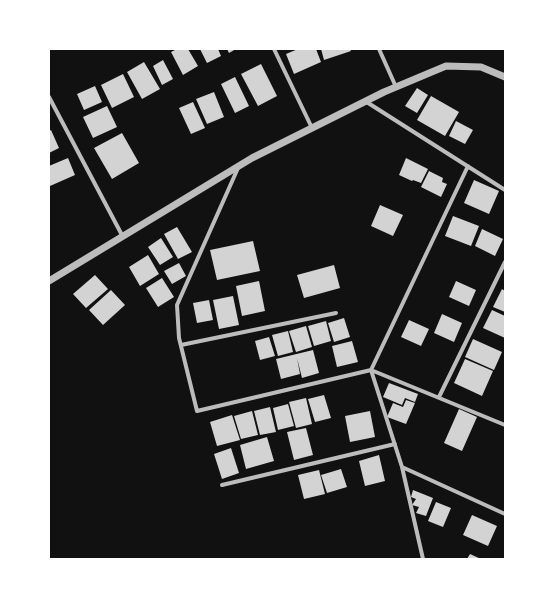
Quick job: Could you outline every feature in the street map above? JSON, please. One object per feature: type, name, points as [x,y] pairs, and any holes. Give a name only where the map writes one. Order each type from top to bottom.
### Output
[{"type":"street","points":[[274,49],[312,128]]},
{"type":"street","points":[[379,49],[396,87]]},
{"type":"street","points":[[49,281],[252,158],[396,87],[446,66],[481,67],[505,77]]},
{"type":"street","points":[[49,96],[123,237]]},
{"type":"street","points":[[365,101],[505,190]]},
{"type":"street","points":[[239,166],[177,305],[181,345],[197,411],[371,370],[505,424]]},
{"type":"street","points":[[423,559],[402,467],[371,370],[468,166]]},
{"type":"street","points":[[439,397],[505,262]]},
{"type":"street","points":[[181,345],[336,313]]},
{"type":"street","points":[[222,485],[395,444]]},
{"type":"street","points":[[402,467],[505,514]]},
{"type":"building","points":[[177,49],[188,49],[198,66],[183,75],[171,52]]},
{"type":"building","points":[[200,49],[218,49],[221,56],[207,63]]},
{"type":"building","points":[[227,49],[236,49],[229,53]]},
{"type":"building","points":[[298,49],[316,49],[321,62],[294,74],[286,54]]},
{"type":"building","points":[[321,49],[350,49],[351,51],[324,60]]},
{"type":"building","points":[[163,60],[173,79],[162,85],[153,66]]},
{"type":"building","points":[[144,62],[160,89],[142,99],[127,72]]},
{"type":"building","points":[[261,64],[277,96],[258,106],[241,74]]},
{"type":"building","points":[[123,74],[134,97],[112,108],[101,85]]},
{"type":"building","points":[[235,77],[249,106],[235,113],[221,84]]},
{"type":"building","points":[[95,86],[102,102],[84,110],[77,94]]},
{"type":"building","points":[[417,88],[428,95],[417,113],[405,106]]},
{"type":"building","points":[[214,92],[224,117],[207,124],[196,99]]},
{"type":"building","points":[[431,96],[459,112],[445,136],[417,120]]},
{"type":"building","points":[[193,102],[205,128],[191,134],[179,108]]},
{"type":"building","points":[[107,106],[117,127],[93,138],[83,117]]},
{"type":"building","points":[[456,121],[473,130],[465,144],[449,136]]},
{"type":"building","points":[[51,130],[59,148],[49,153],[49,131]]},
{"type":"building","points":[[122,133],[139,163],[112,179],[94,148]]},
{"type":"building","points":[[68,158],[75,175],[50,186],[49,166]]},
{"type":"building","points":[[406,158],[428,169],[421,183],[399,175]]},
{"type":"building","points":[[429,171],[443,178],[442,182],[447,184],[441,197],[421,187]]},
{"type":"building","points":[[474,180],[499,191],[489,214],[464,203]]},
{"type":"building","points":[[380,205],[403,215],[393,236],[371,226]]},
{"type":"building","points":[[453,216],[479,226],[471,246],[445,236]]},
{"type":"building","points":[[177,227],[192,252],[178,259],[164,234]]},
{"type":"building","points":[[482,229],[503,239],[495,256],[475,246]]},
{"type":"building","points":[[161,238],[173,257],[160,265],[148,247]]},
{"type":"building","points":[[253,241],[260,271],[217,280],[210,250]]},
{"type":"building","points":[[148,255],[159,274],[140,286],[129,267]]},
{"type":"building","points":[[179,263],[186,276],[172,284],[164,271]]},
{"type":"building","points":[[334,265],[340,288],[304,298],[297,275]]},
{"type":"building","points":[[95,275],[108,289],[86,308],[73,294]]},
{"type":"building","points":[[162,278],[174,297],[158,307],[146,288]]},
{"type":"building","points":[[259,281],[265,311],[242,316],[236,286]]},
{"type":"building","points":[[456,281],[476,290],[469,306],[449,297]]},
{"type":"building","points":[[502,289],[505,291],[505,312],[493,307]]},
{"type":"building","points":[[111,290],[125,305],[103,325],[89,310]]},
{"type":"building","points":[[233,296],[239,325],[219,329],[213,300]]},
{"type":"building","points":[[209,300],[213,320],[197,323],[193,303]]},
{"type":"building","points":[[492,310],[505,316],[505,338],[483,328]]},
{"type":"building","points":[[442,314],[462,323],[454,342],[434,333]]},
{"type":"building","points":[[344,318],[350,337],[334,342],[328,323]]},
{"type":"building","points":[[409,320],[429,329],[421,346],[401,337]]},
{"type":"building","points":[[326,321],[331,341],[314,346],[308,326]]},
{"type":"building","points":[[306,326],[312,347],[296,352],[289,331]]},
{"type":"building","points":[[288,331],[293,352],[278,356],[272,335]]},
{"type":"building","points":[[269,337],[275,356],[260,360],[255,341]]},
{"type":"building","points":[[473,339],[502,352],[494,370],[465,357]]},
{"type":"building","points":[[352,341],[358,362],[337,367],[332,346]]},
{"type":"building","points":[[313,350],[319,373],[302,378],[297,358],[300,374],[281,379],[276,359]]},
{"type":"building","points":[[465,359],[493,371],[482,396],[454,383]]},
{"type":"building","points":[[389,383],[418,394],[415,402],[405,398],[402,405],[383,397]]},
{"type":"building","points":[[324,395],[331,418],[315,422],[308,399]]},
{"type":"building","points":[[306,398],[312,424],[296,428],[289,402]]},
{"type":"building","points":[[406,400],[415,403],[406,424],[387,417],[393,403],[403,407]]},
{"type":"building","points":[[288,404],[294,426],[278,430],[273,408]]},
{"type":"building","points":[[270,407],[276,432],[260,435],[254,411]]},
{"type":"building","points":[[459,409],[477,417],[462,451],[444,443]]},
{"type":"building","points":[[252,411],[258,435],[241,439],[234,416]]},
{"type":"building","points":[[370,411],[375,437],[350,442],[345,416]]},
{"type":"building","points":[[232,415],[240,440],[217,446],[210,422]]},
{"type":"building","points":[[306,428],[313,455],[294,460],[287,432]]},
{"type":"building","points":[[267,437],[274,461],[246,469],[240,445]]},
{"type":"building","points":[[231,448],[239,473],[222,479],[214,454]]},
{"type":"building","points":[[379,455],[385,481],[365,486],[359,461]]},
{"type":"building","points":[[341,469],[347,487],[327,493],[321,475]]},
{"type":"building","points":[[319,470],[325,494],[304,499],[298,475]]},
{"type":"building","points":[[413,490],[433,498],[426,516],[416,513],[419,507],[412,505],[416,499],[411,497]]},
{"type":"building","points":[[436,502],[451,508],[443,527],[428,521]]},
{"type":"building","points":[[472,515],[497,526],[488,546],[463,535]]},
{"type":"building","points":[[470,554],[481,559],[467,559]]}]
